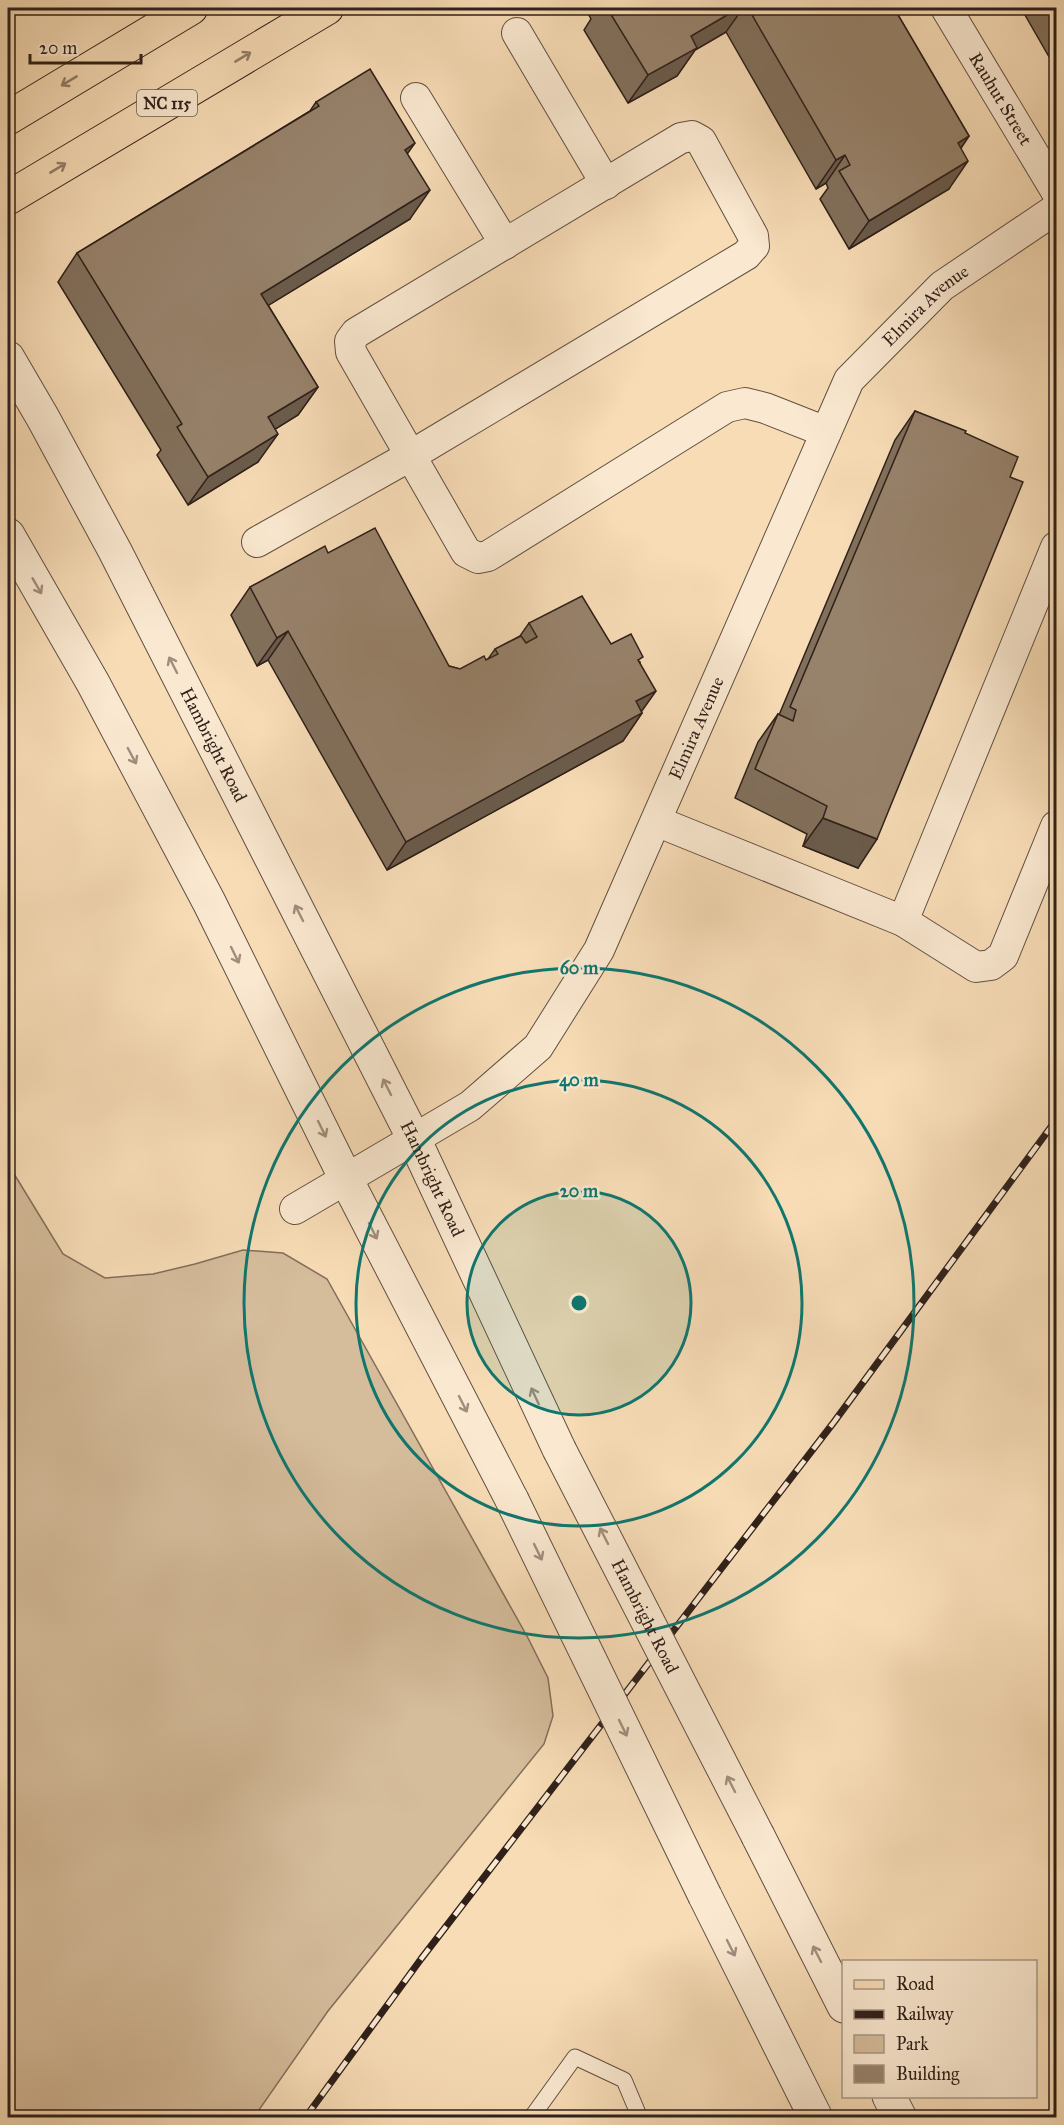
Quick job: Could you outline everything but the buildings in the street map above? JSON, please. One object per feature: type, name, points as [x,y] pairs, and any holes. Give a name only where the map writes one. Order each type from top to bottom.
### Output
[{"type":"main road","points":[[8,118],[191,8]]},
{"type":"main road","name":"NC 115","points":[[8,198],[327,8]]},
{"type":"street","name":"Rauhut Street","points":[[946,8],[1056,191]]},
{"type":"street","points":[[517,33],[606,184]]},
{"type":"street","points":[[416,98],[505,244]]},
{"type":"street","points":[[257,542],[410,456],[746,255],[754,246],[753,236],[702,141],[692,136],[681,138],[356,333],[350,341],[351,352],[410,456],[466,552],[478,558],[488,556],[727,407],[745,403],[755,405],[826,432]]},
{"type":"street","name":"Elmira Avenue","points":[[295,1209],[470,1106],[538,1047],[599,950],[849,380],[942,286],[1056,209]]},
{"type":"street","name":"Hambright Road","points":[[8,358],[115,551],[414,1139],[560,1449],[842,2004]]},
{"type":"street","points":[[8,535],[93,683],[209,902],[346,1179],[512,1500],[816,2118]]},
{"type":"street","points":[[903,921],[1056,547]]},
{"type":"street","points":[[656,821],[903,921],[976,967],[991,965],[1003,956],[1056,826]]},
{"type":"street","points":[[890,2098],[900,2118]]},
{"type":"lane","points":[[531,2118],[574,2057],[624,2080],[640,2118]]},
{"type":"green space","points":[[8,1164],[63,1254],[105,1278],[153,1274],[243,1250],[283,1253],[327,1279],[528,1638],[548,1678],[553,1716],[544,1744],[328,2011],[254,2117],[8,2117]]},
{"type":"shaded area","points":[[8,1539],[11,1552],[14,1611],[10,1882],[8,1882]]},
{"type":"railway","points":[[305,2118],[421,1959],[834,1422],[1056,1120]]}]
